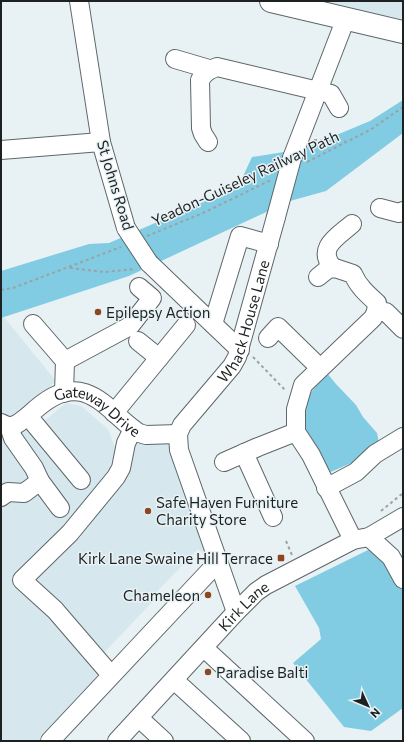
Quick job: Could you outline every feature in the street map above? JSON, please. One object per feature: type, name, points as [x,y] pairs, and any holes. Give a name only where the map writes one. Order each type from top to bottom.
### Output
[{"type":"main road","points":[[271,1],[403,32]]},
{"type":"street","name":"St Johns Road","points":[[79,1],[101,142],[126,228],[150,265],[240,350]]},
{"type":"street","name":"Whack House Lane","points":[[178,434],[182,425],[232,366],[240,350],[276,217],[299,160],[299,140],[346,18]]},
{"type":"street","points":[[175,59],[209,69],[217,67],[331,94],[339,108]]},
{"type":"street","points":[[208,142],[202,134],[201,128],[200,80],[209,69]]},
{"type":"street","points":[[1,150],[101,142]]},
{"type":"street","points":[[380,208],[399,213],[403,211]]},
{"type":"street","points":[[333,268],[326,256],[326,250],[331,243],[352,224]]},
{"type":"street","points":[[213,324],[240,236],[269,244]]},
{"type":"street","points":[[318,277],[328,269],[333,268],[353,274],[356,282],[362,290],[377,303],[376,312],[374,318],[303,385],[298,400],[296,432],[311,455],[326,488],[361,539],[391,557],[403,579]]},
{"type":"street","points":[[65,361],[130,326],[152,298],[139,287]]},
{"type":"street","points":[[376,312],[386,312],[403,329]]},
{"type":"street","points":[[33,324],[65,361],[64,393]]},
{"type":"street","points":[[114,412],[186,325]]},
{"type":"street","points":[[268,338],[278,327],[320,368]]},
{"type":"street","points":[[138,341],[158,358]]},
{"type":"street","name":"Gateway Drive","points":[[5,425],[19,424],[57,394],[71,391],[84,393],[97,399],[133,429],[146,435],[178,434]]},
{"type":"street","points":[[28,416],[81,480]]},
{"type":"street","points":[[5,425],[34,468],[40,481],[60,508]]},
{"type":"street","points":[[111,675],[55,610],[22,580],[70,533],[116,477],[121,468],[126,443],[133,429]]},
{"type":"street","points":[[224,462],[296,432]]},
{"type":"street","points":[[178,434],[179,450],[236,612]]},
{"type":"street","points":[[326,488],[356,472],[375,454],[403,437]]},
{"type":"street","points":[[244,453],[273,517]]},
{"type":"street","points":[[1,497],[8,492],[24,493],[40,481]]},
{"type":"street","name":"Kirk Lane","points":[[117,741],[236,612],[266,584],[361,539],[403,517]]},
{"type":"street","points":[[50,741],[218,562]]},
{"type":"street","points":[[204,648],[305,741]]},
{"type":"street","points":[[174,680],[241,741]]},
{"type":"street","points":[[139,718],[164,741]]},
{"type":"path","name":"Yeadon-Guiseley Railway Path","points":[[299,160],[370,130],[403,107]]},
{"type":"path","points":[[299,140],[347,141]]},
{"type":"path","name":"Yeadon-Guiseley Railway Path","points":[[145,237],[203,213],[272,179]]},
{"type":"path","points":[[1,290],[13,288],[124,246]]},
{"type":"path","points":[[68,267],[105,272],[150,265]]},
{"type":"path","points":[[240,350],[253,356],[290,395],[298,400]]},
{"type":"shaded area","points":[[317,1],[403,1],[403,19],[316,3]]},
{"type":"shaded area","points":[[403,100],[403,133],[326,191],[290,201],[129,276],[1,318],[1,271],[89,244],[109,243],[238,187],[252,157],[303,149],[370,121]]},
{"type":"shaded area","points":[[4,317],[56,381],[30,406],[43,422],[66,403],[81,406],[108,429],[116,450],[110,465],[116,477],[128,466],[137,443],[173,441],[212,552],[207,557],[198,549],[152,597],[154,600],[103,654],[114,665],[43,741],[1,741],[1,318]]},
{"type":"shaded area","points":[[327,373],[356,405],[363,417],[377,433],[379,443],[356,461],[326,474],[303,430],[304,409],[308,396]]},
{"type":"shaded area","points":[[368,550],[387,557],[403,586],[403,708],[371,731],[344,727],[293,663],[321,639],[319,628],[295,586]]},
{"type":"place","name":"Epilepsy Action","points":[[98,312]]},
{"type":"place","name":"Safe Haven Furniture Charity Store","points":[[148,511]]},
{"type":"place","name":"Kirk Lane Swaine Hill Terrace","points":[[281,558]]},
{"type":"place","name":"Chameleon","points":[[208,595]]},
{"type":"place","name":"Paradise Balti","points":[[208,672]]}]
